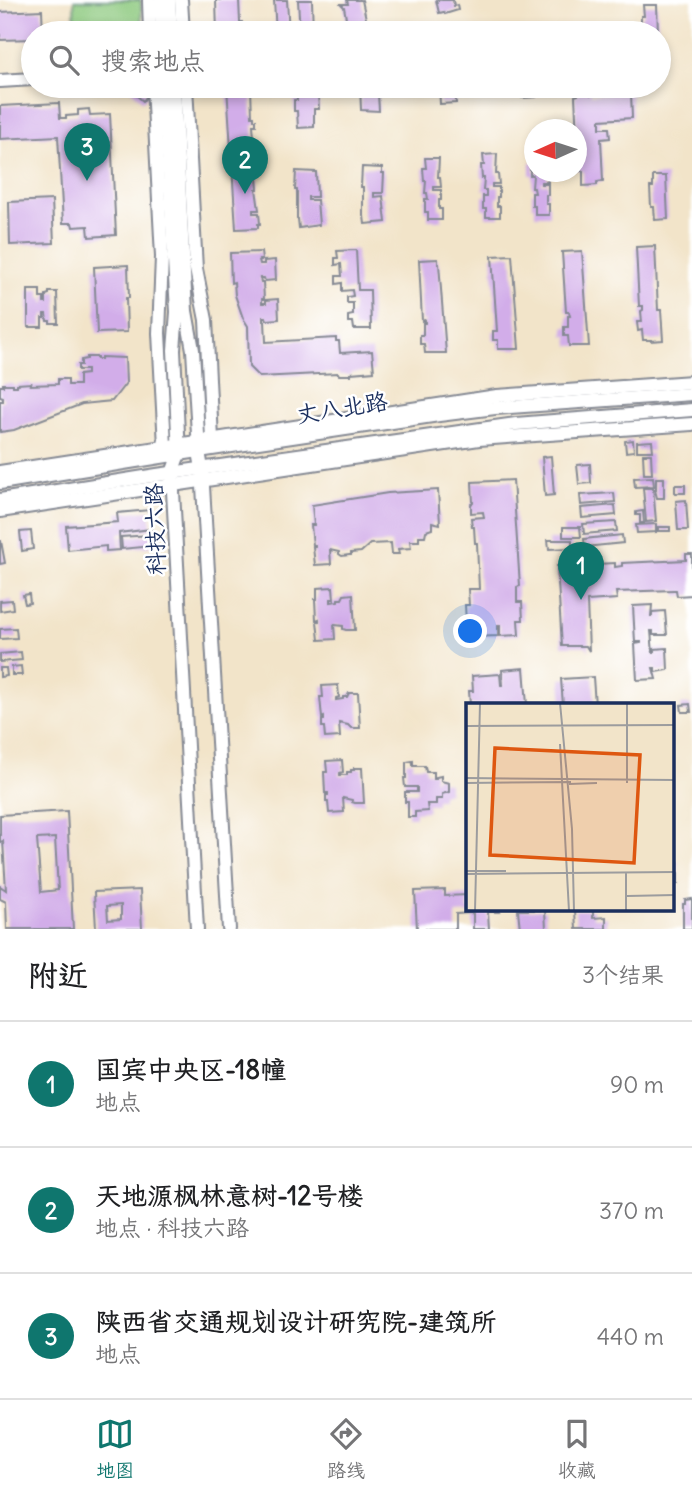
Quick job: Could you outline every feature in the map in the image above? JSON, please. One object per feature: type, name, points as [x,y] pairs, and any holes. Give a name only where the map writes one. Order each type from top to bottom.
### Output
[{"type":"main road","points":[[149,0],[150,21]]},
{"type":"main road","points":[[160,0],[161,21]]},
{"type":"main road","points":[[169,0],[170,21]]},
{"type":"main road","points":[[181,0],[182,21]]},
{"type":"main road","points":[[0,80],[21,79]]},
{"type":"main road","points":[[154,98],[162,257],[159,332],[165,446]]},
{"type":"main road","name":"科技六路","points":[[165,98],[177,312],[174,350],[179,449],[173,479],[197,929]]},
{"type":"main road","points":[[175,98],[186,311],[193,350],[203,474],[229,929]]},
{"type":"main road","points":[[187,98],[196,269],[206,320],[212,439]]},
{"type":"main road","points":[[199,446],[212,439],[497,396],[692,382]]},
{"type":"main road","name":"丈八北路","points":[[0,483],[179,449],[439,415],[495,408],[692,394]]},
{"type":"main road","name":"丈八北路","points":[[0,500],[173,479],[516,424],[692,410]]},
{"type":"main road","points":[[203,474],[479,439],[692,424]]},
{"type":"main road","points":[[0,472],[165,446],[179,449]]},
{"type":"main road","points":[[0,511],[173,479]]},
{"type":"green space","points":[[74,0],[141,0],[142,21],[75,21]]},
{"type":"building","points":[[216,0],[239,0],[240,21],[217,21]]},
{"type":"building","points":[[274,0],[287,0],[288,21],[275,21]]},
{"type":"building","points":[[298,0],[312,0],[313,21],[299,21]]},
{"type":"building","points":[[347,0],[362,0],[364,21],[346,21],[341,4],[348,4]]},
{"type":"building","points":[[436,0],[453,0],[458,10],[439,13]]},
{"type":"building","points":[[643,5],[657,5],[658,21],[641,21],[641,16],[644,16]]},
{"type":"building","points":[[42,10],[42,21],[21,21],[21,39],[0,40],[0,12]]},
{"type":"building","points":[[228,98],[251,98],[252,116],[256,120],[256,125],[253,125],[257,174],[251,175],[251,178],[257,178],[259,210],[253,210],[253,213],[259,213],[260,224],[258,228],[236,229]]},
{"type":"building","points":[[318,98],[319,109],[314,109],[314,127],[298,128],[297,111],[294,111],[294,100]]},
{"type":"building","points":[[360,98],[378,98],[379,111],[361,110]]},
{"type":"building","points":[[440,98],[456,98],[456,103],[440,104]]},
{"type":"building","points":[[575,98],[631,98],[632,118],[600,120],[600,128],[609,128],[610,138],[601,139],[603,181],[597,182],[597,185],[583,186],[583,182],[587,182],[587,119],[576,119]]},
{"type":"building","points":[[59,103],[60,118],[78,115],[78,110],[89,109],[90,115],[110,114],[116,235],[89,237],[88,226],[73,227],[72,223],[63,223],[58,136],[0,139],[0,106]]},
{"type":"building","points":[[497,154],[496,174],[499,184],[492,184],[492,187],[499,187],[497,206],[500,206],[500,217],[486,217],[483,196],[486,196],[486,190],[483,190],[481,165],[484,165],[483,155]]},
{"type":"building","points":[[425,158],[439,158],[438,177],[441,187],[434,187],[434,190],[441,190],[439,209],[442,209],[442,220],[428,220],[428,212],[425,212],[425,199],[428,199],[423,168],[426,168]]},
{"type":"building","points":[[362,167],[382,168],[383,193],[374,193],[374,197],[383,196],[386,222],[365,224]]},
{"type":"building","points":[[296,171],[316,172],[317,197],[308,197],[308,200],[317,200],[319,225],[299,228]]},
{"type":"building","points":[[653,176],[666,176],[668,219],[655,220],[650,187],[653,187]]},
{"type":"building","points":[[532,182],[548,184],[546,204],[549,204],[549,215],[535,215],[532,193],[535,193]]},
{"type":"building","points":[[52,200],[54,243],[10,245],[9,202]]},
{"type":"building","points":[[655,246],[658,310],[661,310],[663,340],[651,341],[643,340],[642,330],[638,331],[637,322],[642,322],[643,306],[639,306],[636,247]]},
{"type":"building","points":[[356,250],[358,290],[370,290],[371,329],[354,329],[353,322],[348,322],[348,316],[353,315],[353,303],[347,303],[347,297],[353,296],[352,290],[342,291],[342,283],[336,284],[336,276],[342,276],[341,264],[335,265],[337,251]]},
{"type":"building","points":[[582,251],[589,346],[569,346],[568,336],[564,336],[564,327],[568,327],[570,316],[569,312],[566,312],[562,252]]},
{"type":"building","points":[[261,252],[260,264],[275,260],[276,280],[265,281],[260,278],[263,282],[262,303],[278,299],[279,319],[267,320],[263,317],[266,342],[336,338],[336,341],[339,341],[340,353],[372,351],[374,371],[351,375],[338,373],[259,377],[249,367],[248,326],[235,295],[234,282],[231,283],[230,253]]},
{"type":"building","points":[[512,255],[519,349],[498,349],[498,340],[493,340],[493,331],[497,331],[492,256]]},
{"type":"building","points":[[438,259],[446,353],[425,353],[424,344],[420,344],[425,320],[422,321],[419,260]]},
{"type":"building","points":[[128,265],[127,332],[97,333],[94,267]]},
{"type":"building","points":[[28,290],[40,290],[40,298],[44,298],[44,303],[49,292],[57,292],[58,323],[50,323],[44,314],[42,327],[28,327]]},
{"type":"building","points":[[87,357],[125,358],[126,383],[112,401],[82,404],[14,430],[0,432],[0,401],[3,401],[3,397],[0,396],[0,386],[58,384],[58,379],[68,379],[68,385],[79,385],[79,375],[87,374],[87,370],[78,370],[78,365]]},
{"type":"building","points":[[633,440],[634,451],[626,452],[625,441]]},
{"type":"building","points":[[652,441],[653,451],[637,451],[637,442]]},
{"type":"building","points":[[643,454],[651,454],[652,474],[644,474]]},
{"type":"building","points":[[551,456],[554,495],[545,496],[542,457]]},
{"type":"building","points":[[590,464],[591,483],[579,484],[577,465]]},
{"type":"building","points":[[653,477],[654,486],[635,487],[634,478]]},
{"type":"building","points":[[656,478],[664,478],[664,498],[657,498]]},
{"type":"building","points":[[513,480],[520,586],[517,587],[517,602],[522,602],[523,620],[518,620],[519,635],[500,636],[498,625],[498,636],[470,637],[465,605],[469,605],[468,589],[479,589],[477,543],[471,518],[484,517],[483,512],[471,513],[472,482]]},
{"type":"building","points":[[675,485],[685,485],[685,493],[675,493]]},
{"type":"building","points":[[643,488],[653,488],[656,521],[646,522]]},
{"type":"building","points":[[438,490],[440,524],[432,522],[432,529],[426,531],[425,536],[419,536],[419,541],[410,541],[411,548],[398,549],[399,554],[392,554],[391,543],[370,544],[361,552],[342,556],[339,552],[330,550],[331,564],[315,565],[312,505],[388,493]]},
{"type":"building","points":[[614,493],[615,502],[581,505],[580,495]]},
{"type":"building","points":[[686,500],[688,530],[678,530],[676,501]]},
{"type":"building","points":[[615,505],[616,515],[582,518],[581,508]]},
{"type":"building","points":[[150,510],[151,529],[119,533],[120,550],[106,551],[106,546],[68,550],[66,526],[118,522],[117,513]]},
{"type":"building","points":[[643,511],[644,523],[640,523],[640,515],[636,515],[636,512]]},
{"type":"building","points":[[616,522],[617,531],[584,534],[583,524]]},
{"type":"building","points":[[656,524],[656,532],[637,533],[636,525]]},
{"type":"building","points":[[563,527],[580,527],[581,537],[563,537]]},
{"type":"building","points":[[658,527],[670,527],[670,531],[658,531]]},
{"type":"building","points":[[31,531],[33,549],[22,551],[20,532]]},
{"type":"building","points":[[151,535],[152,546],[122,549],[121,537]]},
{"type":"building","points":[[622,535],[623,543],[585,547],[584,539]]},
{"type":"building","points":[[548,540],[572,540],[572,548],[549,549]]},
{"type":"building","points":[[0,541],[5,563],[0,564]]},
{"type":"building","points":[[686,554],[692,554],[692,595],[677,596],[676,590],[616,592],[617,599],[587,601],[589,651],[586,646],[562,646],[557,566],[615,563],[615,567],[622,566],[622,563],[686,560]]},
{"type":"building","points":[[333,587],[334,599],[331,599],[331,602],[342,599],[344,595],[353,594],[355,630],[334,625],[335,639],[319,640],[315,599],[317,588]]},
{"type":"building","points":[[29,594],[30,603],[25,604],[23,595]]},
{"type":"building","points":[[12,600],[13,609],[0,611],[0,601]]},
{"type":"building","points":[[652,605],[651,616],[652,612],[665,611],[667,635],[653,635],[651,631],[653,653],[654,649],[667,648],[668,670],[655,672],[653,668],[656,679],[637,680],[635,644],[641,642],[635,642],[633,606]]},
{"type":"building","points":[[16,628],[17,638],[0,639],[0,629]]},
{"type":"building","points":[[21,652],[22,660],[0,662],[0,654]]},
{"type":"building","points":[[21,666],[22,675],[12,675],[12,667]]},
{"type":"building","points":[[0,668],[6,668],[7,676],[0,677]]},
{"type":"building","points":[[524,668],[527,703],[470,703],[469,691],[473,691],[472,676],[500,674],[503,685],[502,670]]},
{"type":"building","points":[[593,677],[595,703],[563,703],[561,679]]},
{"type":"building","points":[[338,685],[339,697],[336,700],[347,697],[349,693],[358,693],[360,728],[339,723],[340,737],[325,738],[320,697],[323,697],[322,686]]},
{"type":"building","points":[[690,704],[691,712],[682,712],[681,705]]},
{"type":"building","points":[[342,760],[343,772],[340,775],[347,775],[347,772],[354,768],[362,768],[364,803],[343,798],[344,812],[329,813],[326,802],[328,793],[325,793],[326,761]]},
{"type":"building","points":[[413,761],[413,766],[425,766],[426,772],[434,772],[434,779],[441,776],[441,781],[449,783],[449,792],[442,794],[442,799],[436,799],[436,804],[427,804],[428,811],[415,812],[415,817],[408,817],[405,792],[417,792],[417,787],[405,787],[404,778],[406,762]]},
{"type":"building","points":[[67,811],[73,929],[7,929],[6,902],[0,899],[0,886],[6,890],[3,841],[0,842],[0,815]],"holes":[[[55,838],[58,890],[41,892],[37,839]]]},
{"type":"building","points":[[674,862],[678,862],[678,884],[674,884]]},
{"type":"building","points":[[140,890],[142,929],[96,929],[94,892]],"holes":[[[121,905],[121,919],[108,920],[107,906]]]},
{"type":"building","points":[[445,890],[445,896],[466,895],[466,912],[488,912],[489,929],[473,929],[473,913],[456,914],[456,929],[417,929],[415,891]]},
{"type":"building","points":[[692,899],[692,929],[683,929],[683,904],[685,900]]},
{"type":"building","points":[[518,912],[545,912],[546,929],[520,929]]},
{"type":"building","points":[[575,912],[593,912],[593,918],[606,917],[606,929],[576,929]]},
{"type":"place","name":"陕西省交通规划设计研究院-建筑所","points":[[87,181]]},
{"type":"place","name":"天地源枫林意树-12号楼","points":[[245,194]]},
{"type":"place","name":"国宾中央区-18幢","points":[[581,600]]}]
